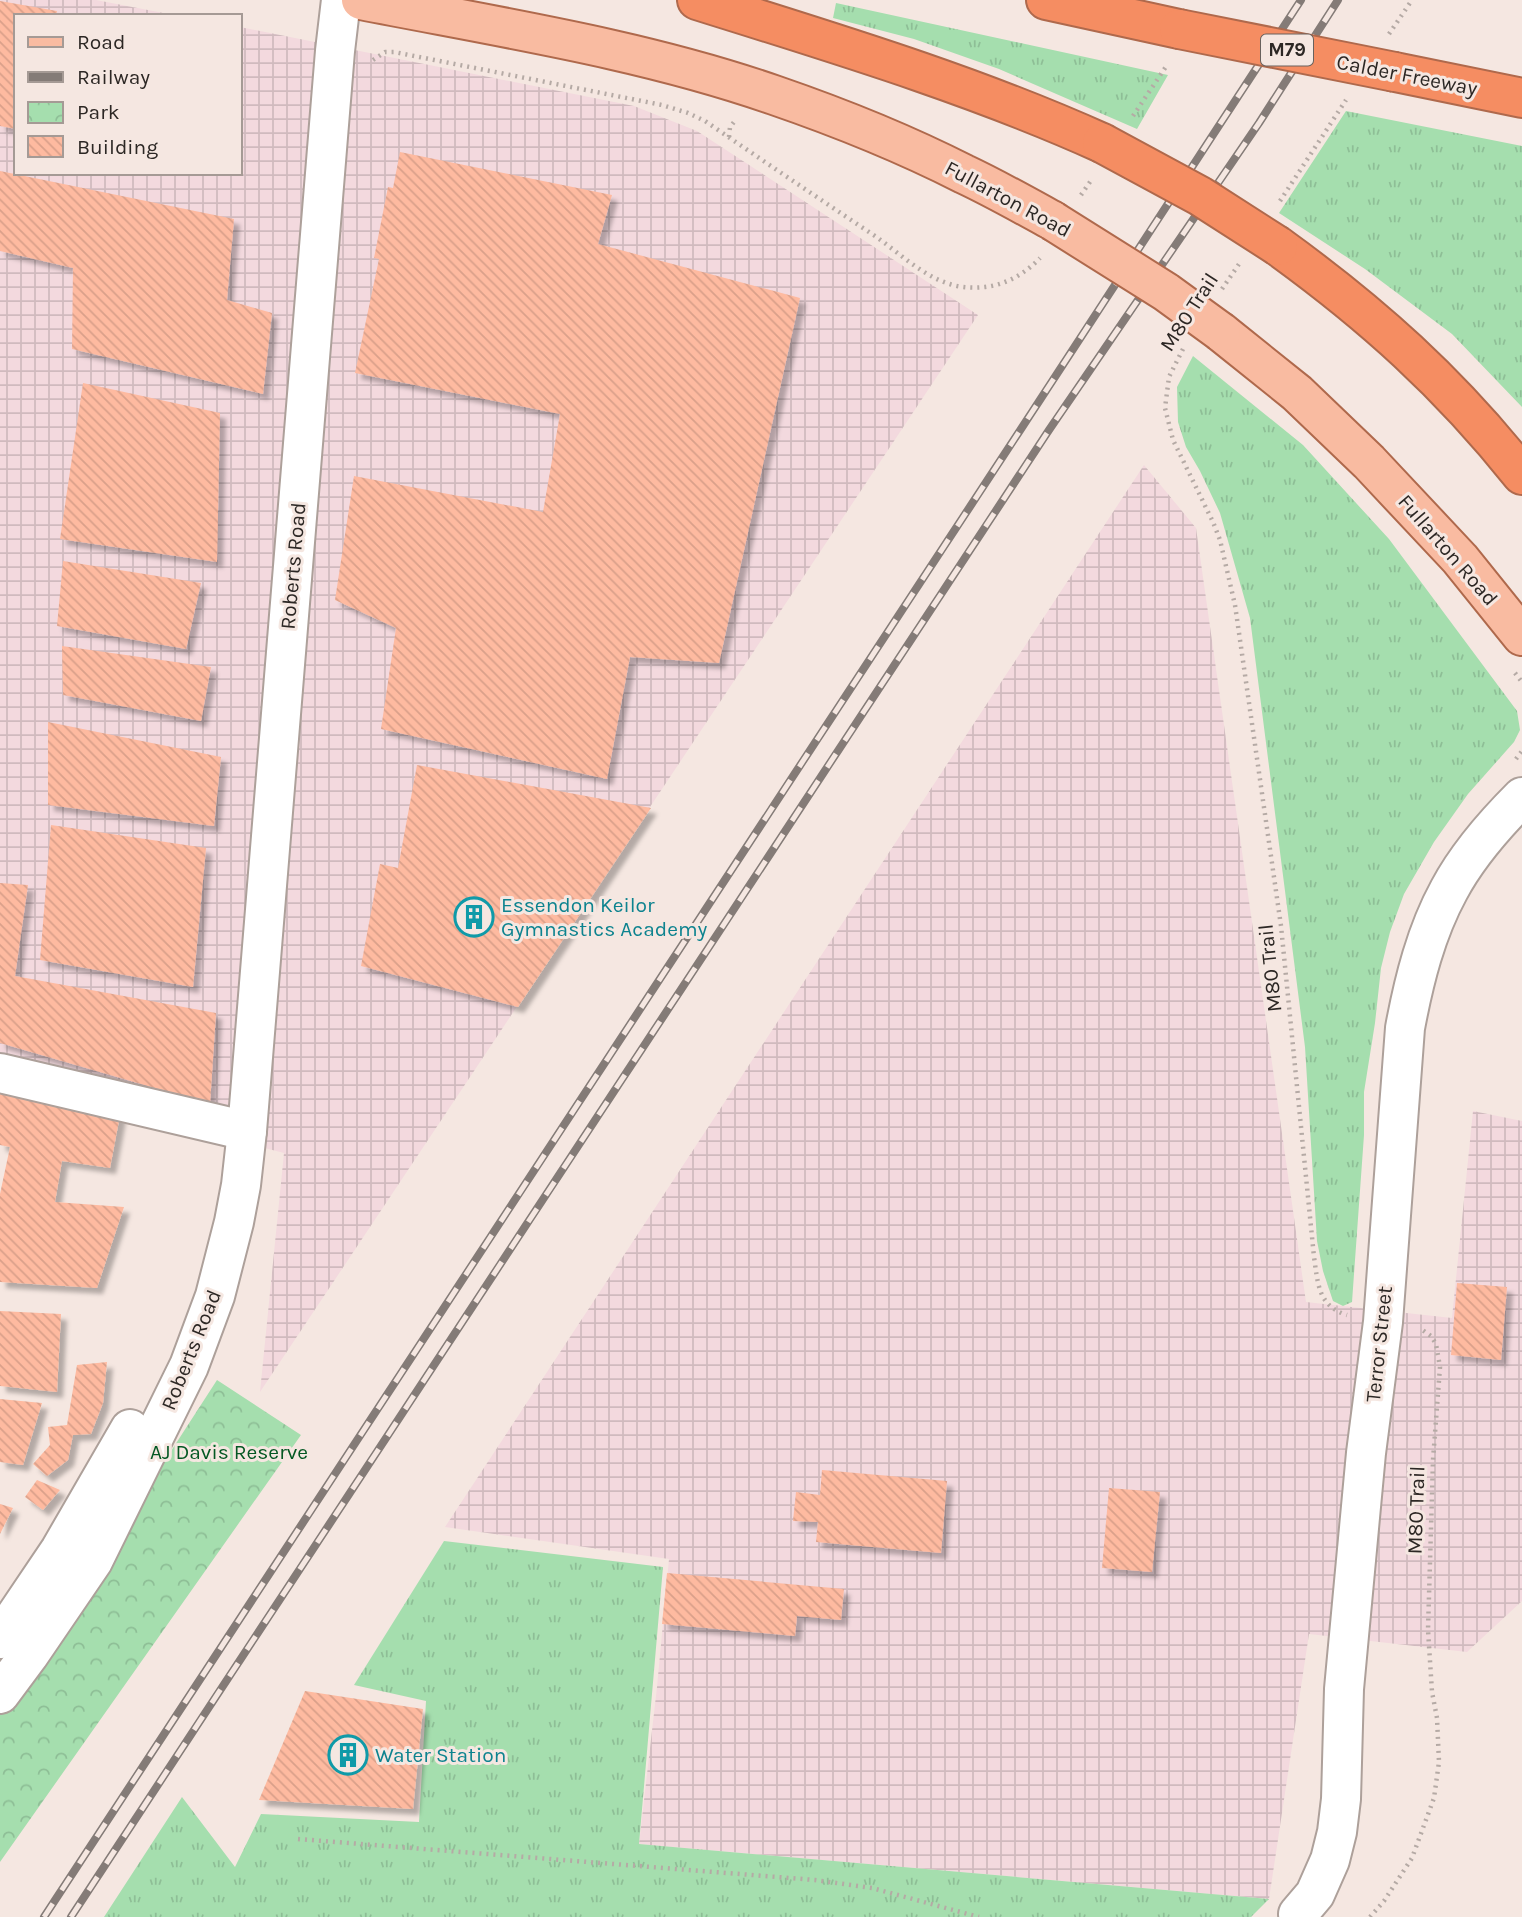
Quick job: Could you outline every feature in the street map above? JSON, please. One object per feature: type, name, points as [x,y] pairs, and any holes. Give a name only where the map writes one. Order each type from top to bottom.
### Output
[{"type":"highway","points":[[697,0],[933,75],[1054,121],[1102,143],[1200,197],[1329,283],[1378,323],[1467,409],[1522,475]]},
{"type":"highway","name":"Calder Freeway","points":[[1046,0],[1522,98]]},
{"type":"main road","name":"Fullarton Road","points":[[361,0],[627,54],[771,94],[919,153],[1053,221],[1166,292],[1206,335],[1297,393],[1370,462],[1453,551],[1522,636]]},
{"type":"street","name":"Roberts Road","points":[[0,1694],[93,1561],[188,1366],[215,1296],[242,1185],[341,0]]},
{"type":"street","name":"Terror Street","points":[[1298,1914],[1315,1894],[1330,1860],[1341,1800],[1344,1689],[1366,1453],[1383,1322],[1405,1028],[1418,971],[1449,889],[1466,862],[1522,797]]},
{"type":"street","points":[[0,1073],[247,1131]]},
{"type":"street","name":"Roberts Road","points":[[0,1639],[60,1550],[139,1413],[168,1350],[247,1131]]},
{"type":"path","points":[[1389,35],[1412,0]]},
{"type":"path","points":[[374,59],[385,52],[394,52],[662,105]]},
{"type":"path","name":"M80 Trail","points":[[1221,292],[1265,238],[1350,93]]},
{"type":"path","name":"M80 Trail","points":[[1206,335],[1171,369],[1165,408],[1173,440],[1220,540],[1235,605],[1281,926],[1318,1284],[1334,1311],[1383,1322],[1414,1325],[1436,1344],[1439,1354],[1440,1384],[1433,1460],[1428,1630],[1439,1762],[1434,1798],[1412,1858],[1392,1890],[1370,1917]]},
{"type":"path","points":[[298,1839],[814,1880],[872,1888],[979,1917]]},
{"type":"shaded area","points":[[0,0],[96,0],[169,14],[14,14],[14,175],[242,175],[242,27],[634,106],[697,131],[978,315],[260,1392],[284,1153],[0,1087]]},
{"type":"shaded area","points":[[1144,465],[1196,528],[1306,1302],[1452,1318],[1473,1111],[1522,1121],[1522,1601],[1467,1652],[1309,1634],[1269,1899],[639,1844],[669,1559],[445,1527]]},
{"type":"green space","points":[[836,3],[1168,75],[1137,129],[999,69],[914,39],[833,18]]},
{"type":"green space","points":[[1346,111],[1522,146],[1522,407],[1452,334],[1365,269],[1279,213]]},
{"type":"green space","points":[[1193,356],[1303,445],[1389,539],[1517,711],[1520,730],[1514,742],[1468,794],[1434,842],[1404,894],[1390,932],[1381,968],[1364,1092],[1364,1135],[1352,1302],[1343,1306],[1333,1301],[1317,1241],[1305,1047],[1250,618],[1220,513],[1186,447],[1178,422],[1177,387]]},
{"type":"green space","name":"AJ Davis Reserve","points":[[217,1380],[301,1435],[0,1862],[0,1705],[43,1649]]},
{"type":"green space","points":[[444,1541],[663,1567],[639,1844],[1269,1899],[1251,1917],[104,1917],[182,1797],[235,1867],[261,1814],[419,1822],[426,1701],[354,1685]]},
{"type":"building","points":[[0,1],[57,11],[56,14],[14,14],[14,129],[0,126]]},
{"type":"building","points":[[400,152],[612,195],[598,244],[800,298],[719,663],[630,657],[607,779],[381,729],[396,628],[335,600],[354,476],[543,512],[560,414],[355,373],[379,259],[374,258],[388,187],[393,188]]},
{"type":"building","points":[[0,171],[234,219],[227,300],[272,313],[263,394],[72,349],[73,268],[0,251]]},
{"type":"building","points":[[83,383],[220,413],[217,562],[60,539]]},
{"type":"building","points":[[63,561],[201,583],[186,649],[57,626]]},
{"type":"building","points":[[62,646],[211,667],[201,721],[63,695]]},
{"type":"building","points":[[48,722],[221,757],[214,826],[48,805]]},
{"type":"building","name":"Essendon Keilor Gymnastics Academy","points":[[417,765],[651,808],[518,1007],[361,966],[380,864],[398,868]]},
{"type":"building","points":[[51,825],[206,848],[193,987],[40,960]]},
{"type":"building","points":[[0,883],[28,885],[15,976],[216,1013],[210,1104],[0,1043]]},
{"type":"building","points":[[0,1084],[121,1110],[110,1168],[62,1161],[55,1202],[124,1207],[97,1288],[0,1282],[0,1194],[10,1147],[0,1145]]},
{"type":"building","points":[[1457,1283],[1507,1287],[1501,1360],[1451,1355]]},
{"type":"building","points":[[0,1311],[61,1314],[57,1392],[0,1386]]},
{"type":"building","points":[[107,1362],[103,1403],[91,1434],[73,1435],[68,1460],[47,1476],[33,1464],[50,1445],[48,1427],[67,1425],[77,1365]]},
{"type":"building","points":[[0,1399],[42,1403],[23,1465],[0,1462]]},
{"type":"building","points":[[822,1470],[947,1481],[941,1553],[816,1542],[818,1522],[793,1521],[796,1492],[820,1495]]},
{"type":"building","points":[[37,1480],[60,1490],[43,1510],[25,1497]]},
{"type":"building","points":[[1109,1488],[1160,1492],[1152,1572],[1102,1568]]},
{"type":"building","points":[[0,1504],[13,1508],[0,1534]]},
{"type":"building","points":[[667,1573],[844,1589],[841,1620],[797,1616],[795,1636],[662,1624]]},
{"type":"building","name":"Water Station","points":[[305,1691],[423,1709],[413,1809],[259,1800]]},
{"type":"railway","points":[[44,1917],[1301,0]]},
{"type":"railway","points":[[71,1917],[1049,430],[1259,123],[1338,0]]},
{"type":"place","name":"Essendon Keilor Gymnastics Academy","points":[[474,917]]},
{"type":"place","name":"Water Station","points":[[348,1755]]}]
